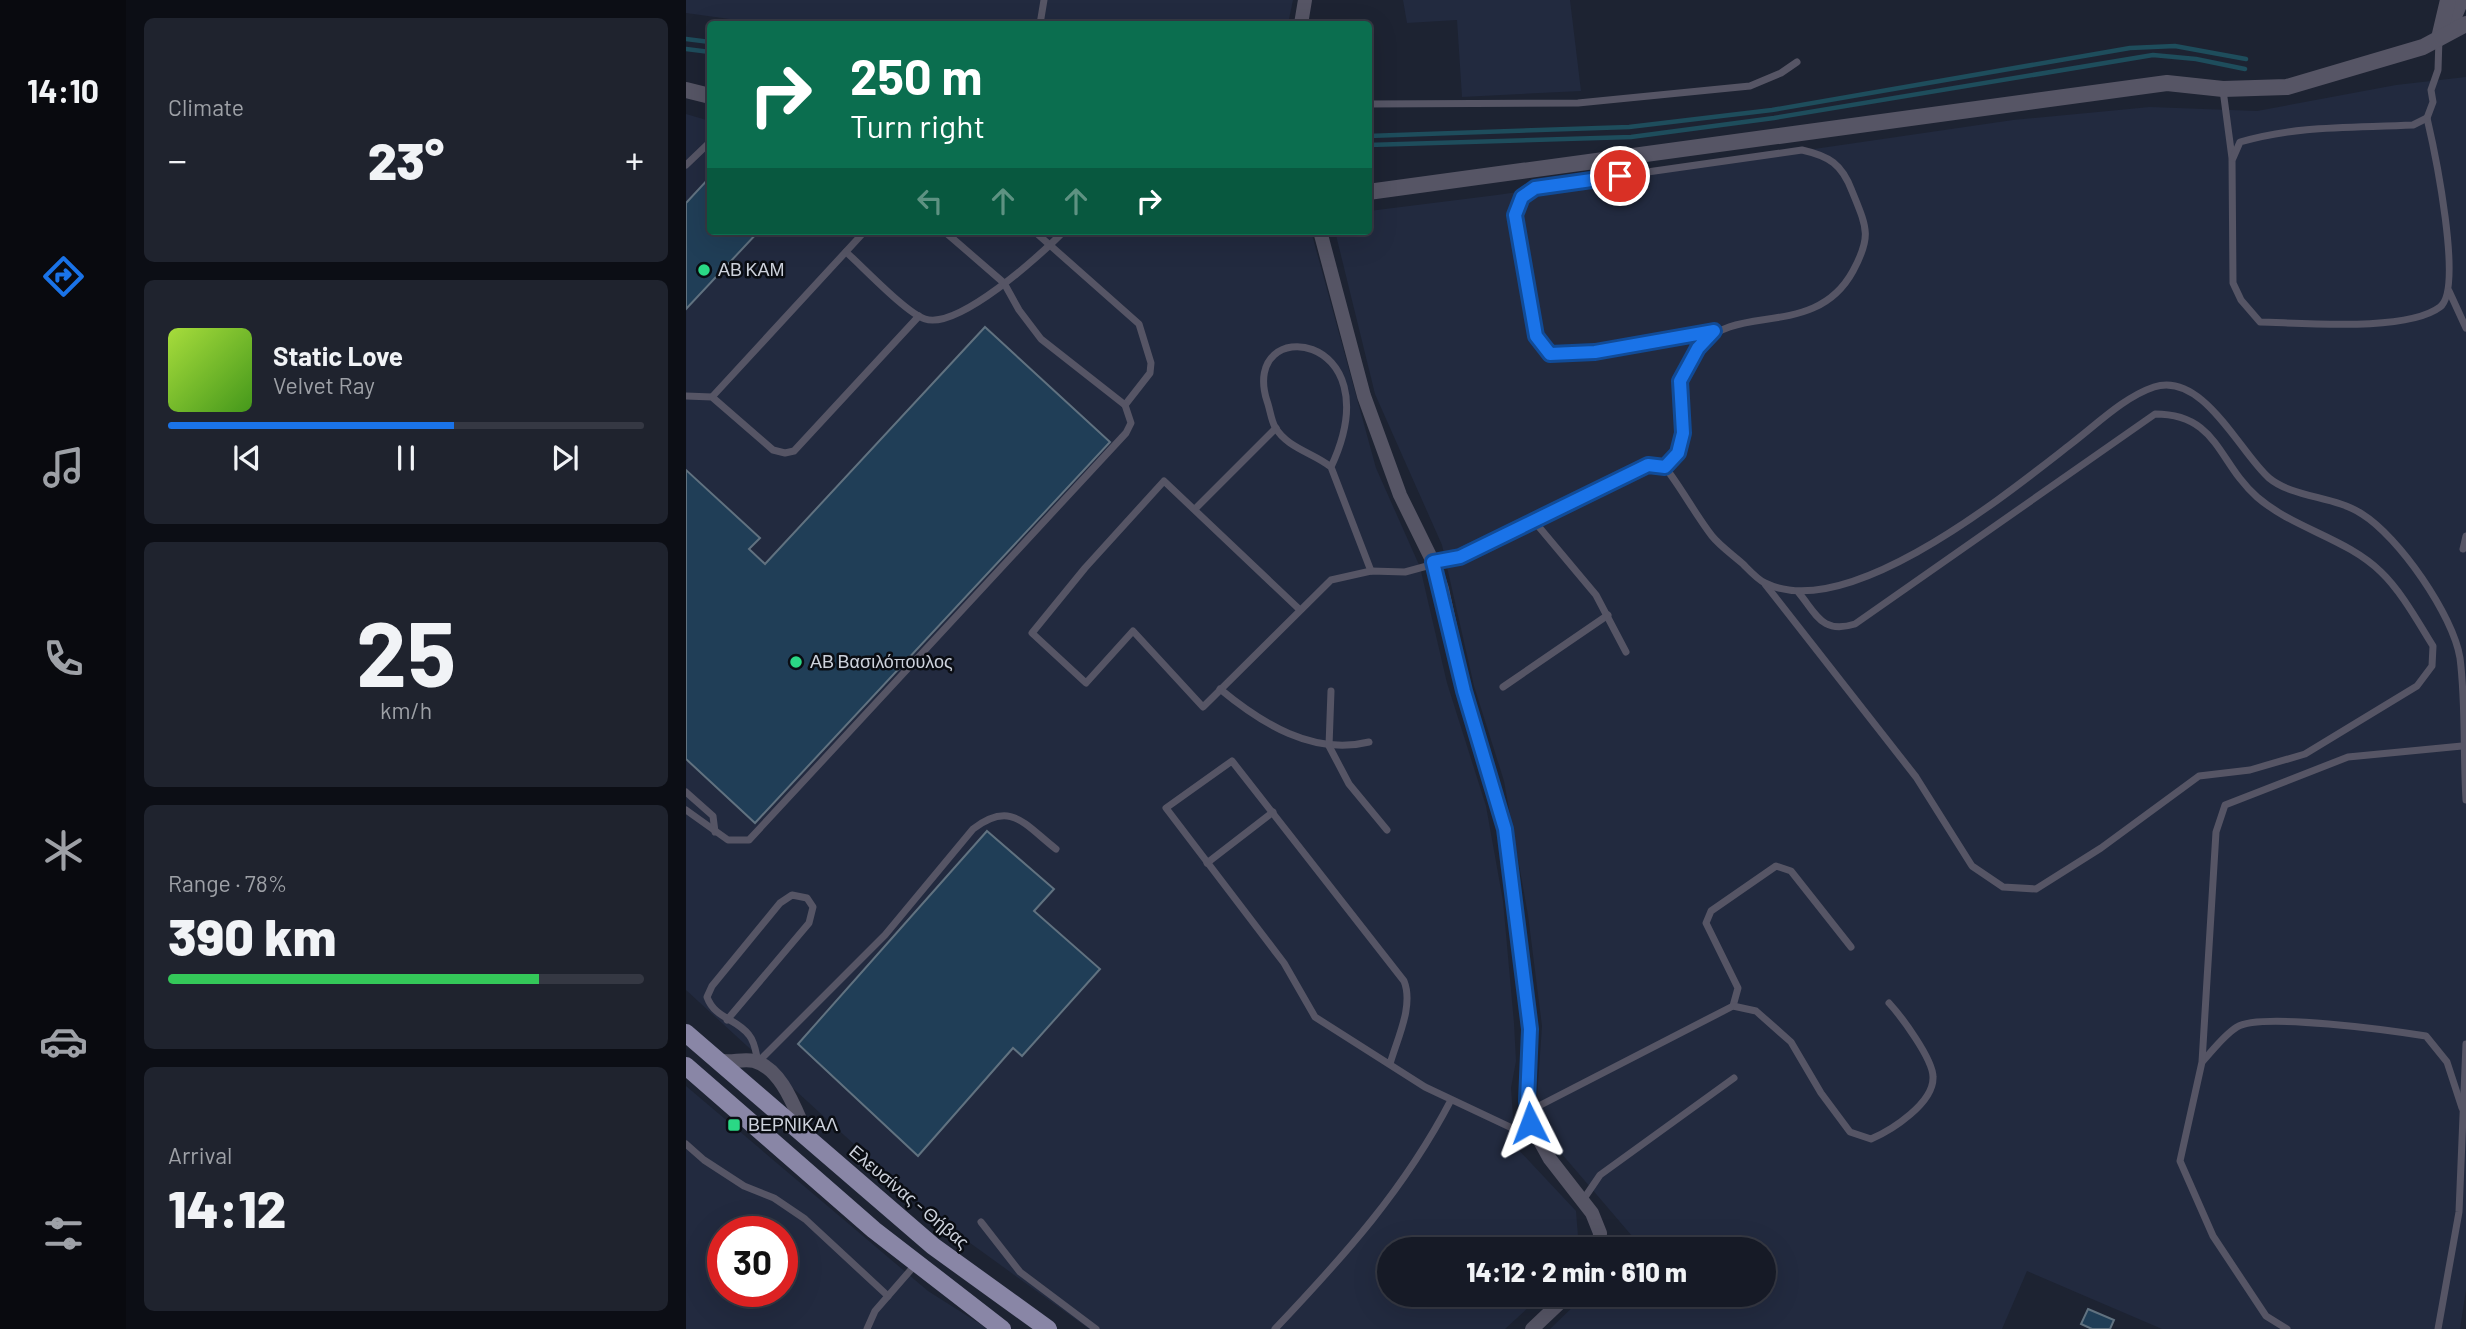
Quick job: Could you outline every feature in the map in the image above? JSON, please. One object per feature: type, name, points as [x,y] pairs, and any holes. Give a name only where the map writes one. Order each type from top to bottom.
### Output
[{"type":"main road","name":"Ελευσίνας - Θήβας","points":[[686,1033],[933,1246],[1048,1329]]},
{"type":"main road","points":[[686,1066],[916,1264],[1002,1329]]},
{"type":"street","points":[[1301,21],[1305,0]]},
{"type":"street","points":[[2443,34],[2448,0]]},
{"type":"street","points":[[2443,34],[2461,0]]},
{"type":"street","points":[[1372,191],[2155,85],[2223,89],[2287,87],[2423,47],[2466,24]]},
{"type":"street","points":[[686,90],[707,95]]},
{"type":"street","points":[[1321,235],[1364,397],[1400,495],[1433,562],[1464,691],[1505,829],[1530,1029],[1528,1112],[1537,1139],[1592,1213],[1600,1237]]},
{"type":"street","points":[[717,1060],[758,1062],[780,1083],[809,1140]]},
{"type":"street","points":[[1532,1329],[1555,1307]]},
{"type":"lane","points":[[1040,21],[1044,0]]},
{"type":"lane","points":[[2443,34],[2438,69],[2431,90],[2433,102],[2427,118],[2448,243],[2449,291],[2466,328]]},
{"type":"lane","points":[[1372,104],[1591,102],[1750,86],[1781,73],[1797,62]]},
{"type":"lane","points":[[2223,89],[2232,158],[2233,283],[2241,300],[2260,322],[2412,321],[2442,306],[2449,291]]},
{"type":"lane","points":[[2232,158],[2240,142],[2267,134],[2316,126],[2413,125],[2427,118]]},
{"type":"lane","points":[[686,165],[707,145]]},
{"type":"lane","points":[[1665,467],[1678,453],[1683,433],[1680,381],[1698,348],[1714,331],[1809,313],[1846,283],[1867,246],[1864,220],[1849,182],[1828,155],[1802,150],[1535,188],[1522,197],[1515,215],[1529,301],[1536,336],[1550,354],[1595,352],[1714,331]]},
{"type":"lane","points":[[712,397],[861,235]]},
{"type":"lane","points":[[686,810],[728,840],[749,840],[1126,433],[1131,423],[1125,405],[1041,339],[1004,283],[949,235]]},
{"type":"lane","points":[[1039,235],[1139,324],[1151,363],[1150,373],[1125,405]]},
{"type":"lane","points":[[846,252],[919,316],[937,321],[948,318],[1004,283],[1060,235]]},
{"type":"lane","points":[[686,396],[712,397],[773,450],[785,453],[794,451],[919,316]]},
{"type":"lane","points":[[1331,467],[1341,445],[1347,407],[1343,383],[1332,360],[1312,348],[1297,345],[1278,351],[1268,366],[1263,383],[1276,428],[1306,455],[1331,467],[1371,571]]},
{"type":"lane","points":[[1764,583],[1799,593],[1846,583],[1911,558],[1997,501],[2123,404],[2156,386],[2181,388],[2214,411],[2270,479],[2309,495],[2345,503],[2379,525],[2399,546],[2441,610],[2459,654],[2464,699],[2462,746],[2466,800]]},
{"type":"lane","points":[[1299,609],[1164,481],[1085,568],[1032,633],[1086,683],[1133,631],[1203,707],[1331,580],[1371,571],[1405,572],[1433,562],[1460,557],[1648,465],[1665,467],[1712,536],[1764,583],[1916,777],[1972,866],[2003,887],[2036,889],[2101,848],[2199,776],[2250,770],[2305,754],[2417,686],[2431,666],[2434,646],[2383,573],[2362,556],[2284,516],[2256,496],[2208,435],[2189,418],[2168,414],[2155,414],[1855,624],[1839,629],[1824,624],[1799,593]]},
{"type":"lane","points":[[1195,509],[1276,428]]},
{"type":"lane","points":[[1534,521],[1577,570],[1608,615],[1626,652]]},
{"type":"lane","points":[[2463,549],[2466,536]]},
{"type":"lane","points":[[1503,687],[1608,615]]},
{"type":"lane","points":[[1220,689],[1274,729],[1329,746],[1369,742]]},
{"type":"lane","points":[[1331,691],[1329,746],[1349,784],[1387,830]]},
{"type":"lane","points":[[2287,1329],[2266,1316],[2213,1236],[2180,1161],[2202,1062],[2216,832],[2225,805],[2347,757],[2462,746]]},
{"type":"lane","points":[[1390,1064],[1406,1010],[1408,991],[1404,981],[1232,761],[1166,808],[1284,963],[1315,1017],[1390,1064],[1451,1100],[1537,1139]]},
{"type":"lane","points":[[686,792],[713,816],[715,832]]},
{"type":"lane","points":[[1207,863],[1273,812]]},
{"type":"lane","points":[[726,1020],[809,923],[813,907],[807,898],[792,895],[783,900],[712,986],[707,997],[710,1006],[726,1020],[749,1035],[758,1062],[885,935],[972,829],[986,818],[996,814],[1017,819],[1056,849]]},
{"type":"lane","points":[[1733,1006],[1738,988],[1706,923],[1711,911],[1776,866],[1791,871],[1851,947]]},
{"type":"lane","points":[[1528,1112],[1733,1006],[1756,1011],[1791,1042],[1821,1093],[1850,1132],[1871,1139],[1894,1129],[1930,1092],[1934,1075],[1908,1024],[1889,1003]]},
{"type":"lane","points":[[2202,1062],[2239,1025],[2264,1021],[2379,1028],[2426,1036],[2447,1062],[2462,1108]]},
{"type":"lane","points":[[2438,1329],[2459,1212],[2466,1044]]},
{"type":"lane","points":[[1582,1201],[1600,1175],[1734,1078]]},
{"type":"lane","points":[[1275,1329],[1336,1264],[1385,1206],[1423,1154],[1451,1100]]},
{"type":"lane","points":[[686,1144],[704,1160],[744,1186],[774,1198],[805,1219],[888,1296]]},
{"type":"lane","points":[[981,1222],[1020,1272],[1096,1329]]},
{"type":"lane","points":[[867,1329],[875,1311],[916,1264]]},
{"type":"shaded area","points":[[686,0],[1293,0],[1289,21],[743,21],[686,13]]},
{"type":"shaded area","points":[[1403,0],[1570,0],[1581,91],[1462,97],[1457,20],[1407,23]]},
{"type":"shaded area","points":[[2466,77],[2466,1290],[2460,1329],[2162,1329],[2027,1271],[2002,1329],[1550,1329],[1573,1307],[1776,1307],[1776,1237],[1633,1237],[1561,1153],[1543,1127],[1537,1098],[1542,1026],[1528,915],[1504,781],[1474,686],[1442,545],[1375,394],[1336,235],[1372,235],[1372,211],[2013,120],[2150,107],[2257,111],[2396,85]]},
{"type":"shaded area","points":[[686,114],[707,120],[707,235],[1312,235],[1376,468],[1420,567],[1447,683],[1486,806],[1503,901],[1514,1023],[1516,1061],[1511,1088],[1515,1146],[1576,1211],[1578,1237],[1377,1237],[1377,1307],[1529,1307],[1505,1329],[1089,1329],[930,1214],[686,990]]},
{"type":"shaded area","points":[[686,1086],[928,1291],[988,1329],[686,1329]]},
{"type":"building","name":"ΑΒ ΚΑΜ","points":[[707,180],[707,235],[755,235],[686,309],[686,203]]},
{"type":"building","name":"ΑΒ Βασιλόπουλος","points":[[985,327],[1110,442],[755,823],[686,759],[686,470],[760,538],[749,549],[765,564]]},
{"type":"building","points":[[987,831],[1054,889],[1034,911],[1100,969],[1022,1056],[1013,1048],[918,1156],[798,1044]]},
{"type":"building","points":[[2088,1309],[2114,1320],[2110,1329],[2092,1329],[2081,1324]]},
{"type":"waterway","points":[[686,39],[707,42]]},
{"type":"waterway","points":[[1372,136],[1629,127],[1772,110],[2130,48],[2175,46],[2246,59]]},
{"type":"waterway","points":[[686,49],[707,52]]},
{"type":"waterway","points":[[1372,145],[1631,137],[1774,118],[2153,55],[2196,59],[2245,69]]},
{"type":"place","name":"ΑΒ ΚΑΜ","points":[[704,270]]},
{"type":"place","name":"ΑΒ Βασιλόπουλος","points":[[796,662]]},
{"type":"place","name":"ΒΕΡΝΙΚΑΛ","points":[[734,1125]]},
{"type":"route","points":[[1530,1123],[1527,1101],[1530,1029],[1505,829],[1493,778],[1464,691],[1442,589],[1433,562],[1460,557],[1648,465],[1665,467],[1678,453],[1683,433],[1680,381],[1698,348],[1714,331],[1662,338],[1595,352],[1550,354],[1536,336],[1515,215],[1522,197],[1535,188],[1620,176]]}]
